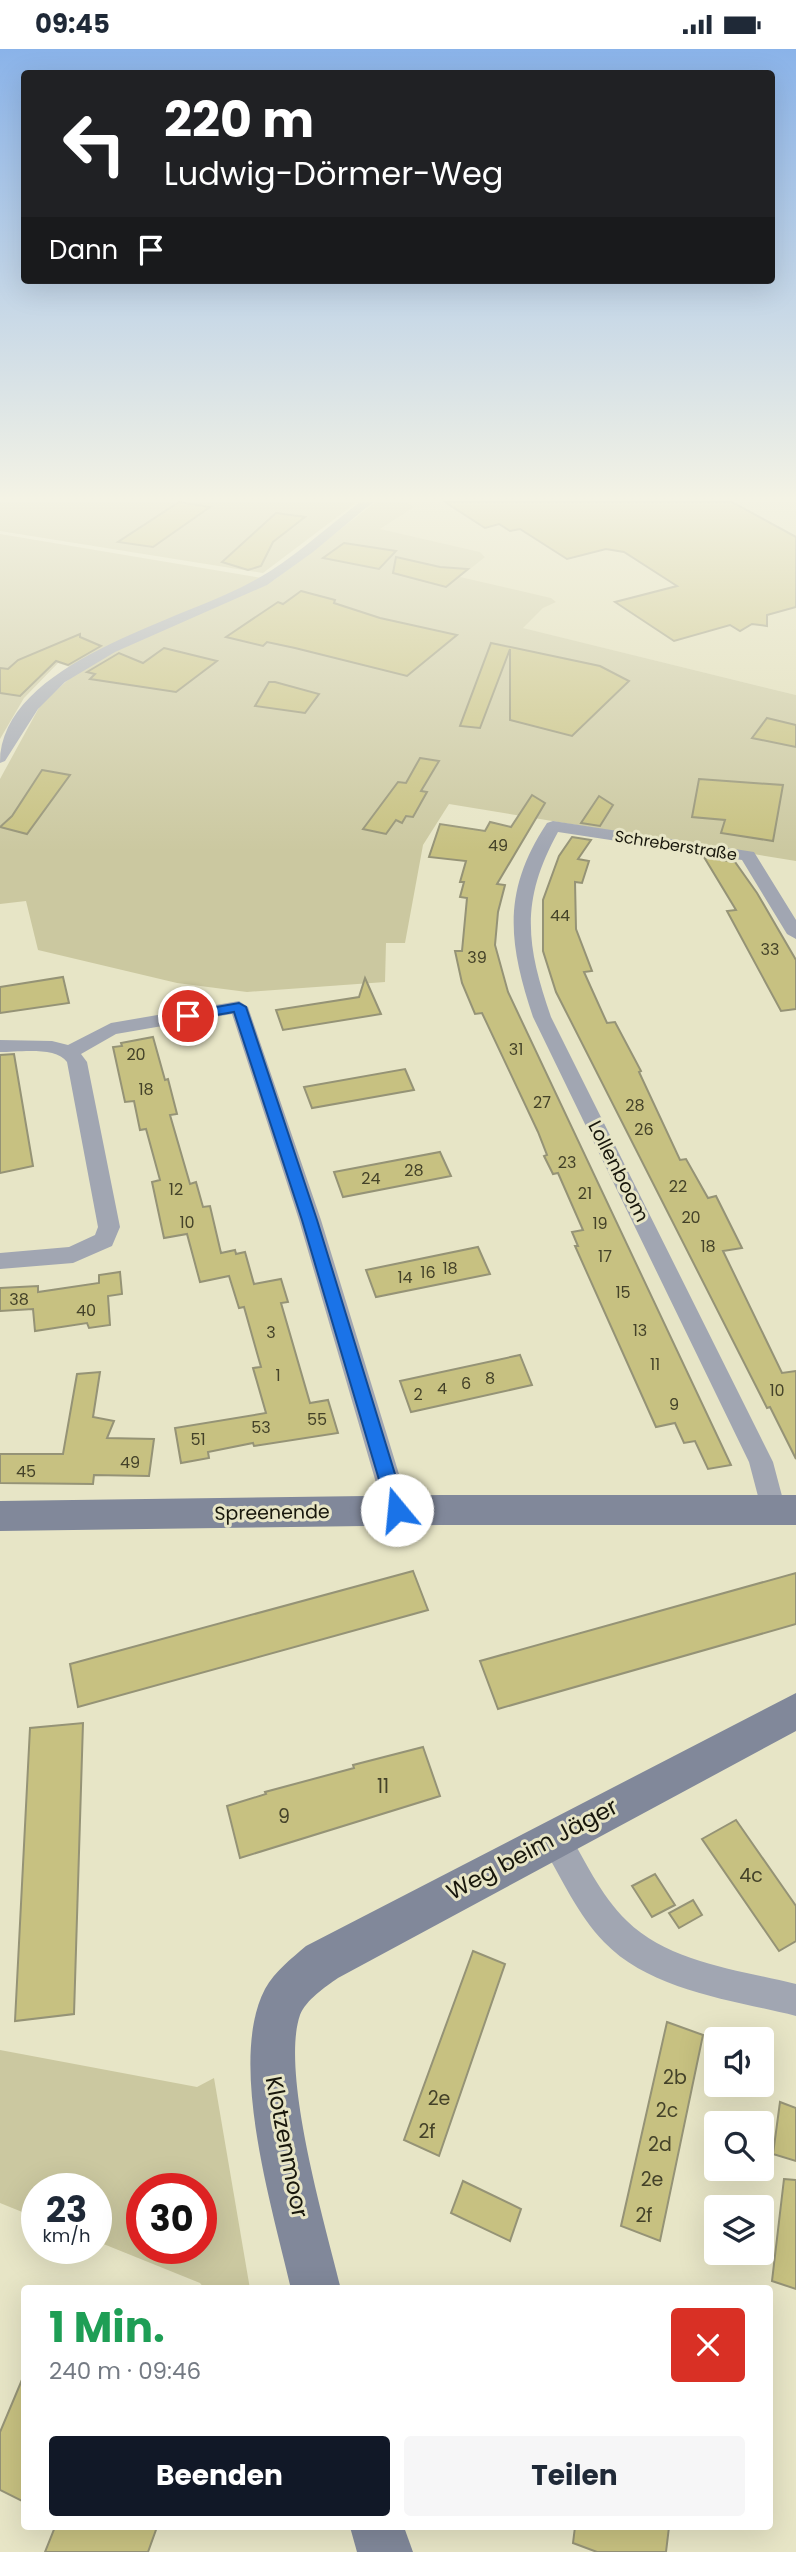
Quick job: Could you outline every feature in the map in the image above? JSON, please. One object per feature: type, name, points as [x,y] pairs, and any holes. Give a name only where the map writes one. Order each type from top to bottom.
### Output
[{"type":"street","points":[[0,758],[38,700],[78,667],[117,645],[179,619]]},
{"type":"street","name":"Schreberstraße","points":[[553,826],[748,856],[796,935]]},
{"type":"street","name":"Lollenboom","points":[[553,826],[532,861],[519,910],[523,963],[542,1017],[785,1511]]},
{"type":"street","points":[[70,1052],[111,1029],[239,1007],[310,1220],[397,1510]]},
{"type":"street","points":[[0,1046],[52,1047],[70,1052],[77,1062],[109,1227],[104,1240],[73,1255],[0,1261]]},
{"type":"street","name":"Spreenende","points":[[0,1516],[397,1510],[785,1511]]},
{"type":"street","name":"Weg beim Jäger","points":[[281,2006],[304,1976],[322,1962],[796,1711]]},
{"type":"street","points":[[554,1837],[615,1932],[640,1953],[677,1967],[796,2000]]},
{"type":"street","name":"Klotzenmoor","points":[[281,2006],[271,2041],[271,2060],[315,2285]]},
{"type":"street","points":[[378,2530],[385,2552]]},
{"type":"shaded area","points":[[0,619],[532,619],[523,628],[796,695],[796,861],[449,804],[423,845],[405,943],[386,943],[385,982],[247,992],[177,983],[38,950],[26,901],[0,904],[0,779],[41,704],[79,670],[58,663],[24,698],[0,739]]},
{"type":"shaded area","points":[[532,619],[796,619],[796,695],[522,628]]},
{"type":"shaded area","points":[[0,2050],[197,2087],[214,2078],[249,2285],[202,2285],[153,2264],[217,2264],[217,2173],[126,2173],[126,2253],[112,2247],[112,2173],[21,2173],[21,2212],[0,2203]]},
{"type":"building","points":[[253,619],[384,619],[457,635],[407,676],[295,648],[267,642],[263,646],[226,637]]},
{"type":"building","points":[[640,619],[767,619],[767,626],[752,624],[740,631],[730,625],[674,641]]},
{"type":"building","points":[[80,634],[80,637],[101,646],[68,665],[56,661],[20,696],[0,693],[0,668],[8,669],[18,660]]},
{"type":"building","points":[[491,643],[600,666],[629,681],[572,736],[510,720],[510,649],[480,728],[460,726]]},
{"type":"building","points":[[164,648],[217,661],[176,692],[90,679],[95,674],[87,672],[119,653],[143,663]]},
{"type":"building","points":[[269,682],[319,694],[305,713],[255,706]]},
{"type":"building","points":[[767,718],[796,725],[796,747],[752,738]]},
{"type":"building","points":[[420,758],[439,761],[421,791],[427,792],[413,817],[406,816],[402,823],[396,820],[386,834],[363,829],[398,782],[406,783]]},
{"type":"building","points":[[42,770],[70,775],[27,834],[0,827],[12,816]]},
{"type":"building","points":[[699,779],[783,785],[773,841],[721,833],[725,820],[692,817]]},
{"type":"building","points":[[532,795],[545,803],[497,884],[505,885],[498,912],[495,945],[508,992],[731,1465],[708,1469],[695,1441],[684,1443],[675,1423],[656,1427],[575,1246],[578,1246],[572,1232],[583,1230],[558,1173],[553,1174],[544,1156],[547,1155],[538,1132],[482,1013],[475,1014],[462,983],[455,951],[462,951],[467,898],[460,897],[464,882],[460,882],[466,861],[429,857],[440,824],[485,831],[490,822],[511,827]]},
{"type":"building","points":[[599,796],[613,805],[600,826],[581,823]]},
{"type":"building","points":[[572,837],[591,840],[578,859],[589,861],[582,883],[575,882],[576,929],[592,971],[584,972],[607,1023],[615,1022],[641,1071],[639,1072],[680,1160],[686,1159],[708,1198],[716,1196],[742,1248],[723,1251],[782,1373],[796,1371],[796,1459],[770,1407],[767,1408],[556,992],[543,951],[543,900],[559,856]]},
{"type":"building","points":[[704,857],[735,862],[757,893],[796,960],[796,1009],[781,1011],[727,911],[736,910]]},
{"type":"building","points":[[63,977],[69,1003],[0,1013],[0,987]]},
{"type":"building","points":[[365,978],[381,1014],[283,1030],[276,1010],[359,997]]},
{"type":"building","points":[[153,1037],[177,1114],[170,1115],[190,1184],[196,1182],[203,1207],[210,1206],[221,1253],[235,1250],[236,1254],[245,1252],[254,1284],[281,1279],[288,1302],[281,1303],[310,1403],[328,1400],[338,1433],[254,1446],[253,1443],[208,1452],[209,1458],[181,1463],[175,1428],[266,1413],[253,1368],[261,1367],[244,1307],[239,1308],[229,1276],[200,1282],[187,1234],[164,1238],[152,1182],[160,1180],[146,1129],[140,1130],[134,1101],[125,1102],[113,1047]]},
{"type":"building","points":[[14,1054],[33,1166],[0,1173],[0,1055]]},
{"type":"building","points":[[405,1069],[414,1090],[312,1108],[304,1087]]},
{"type":"building","points":[[440,1152],[451,1176],[343,1197],[334,1172]]},
{"type":"building","points":[[478,1247],[490,1274],[376,1297],[366,1270]]},
{"type":"building","points":[[120,1272],[122,1294],[108,1296],[110,1325],[89,1328],[87,1323],[35,1331],[33,1309],[0,1311],[0,1288],[38,1286],[38,1292],[99,1283],[99,1275]]},
{"type":"building","points":[[520,1355],[532,1385],[411,1412],[400,1381]]},
{"type":"building","points":[[100,1372],[93,1417],[114,1421],[107,1438],[154,1439],[149,1476],[94,1475],[93,1484],[0,1483],[0,1454],[63,1454],[77,1374]]},
{"type":"building","points":[[413,1571],[428,1610],[78,1707],[70,1664]]},
{"type":"building","points":[[796,1573],[796,1624],[498,1709],[480,1661]]},
{"type":"building","points":[[83,1723],[74,2014],[15,2021],[30,1728]]},
{"type":"building","points":[[423,1747],[440,1796],[240,1858],[227,1806],[266,1794],[265,1792],[354,1768],[353,1765]]},
{"type":"building","points":[[736,1820],[796,1906],[796,1941],[779,1951],[702,1839]]},
{"type":"building","points":[[655,1874],[675,1905],[652,1917],[632,1886]]},
{"type":"building","points":[[693,1900],[702,1915],[679,1928],[669,1913]]},
{"type":"building","points":[[473,1951],[505,1964],[439,2156],[404,2140]]},
{"type":"building","points":[[667,2022],[703,2035],[660,2241],[621,2226]]},
{"type":"building","points":[[780,2102],[796,2108],[796,2161],[774,2154]]},
{"type":"building","points":[[784,2179],[796,2180],[796,2289],[772,2281]]},
{"type":"building","points":[[463,2181],[521,2209],[510,2241],[451,2213]]},
{"type":"building","points":[[21,2382],[21,2500],[0,2490],[0,2432]]},
{"type":"building","points":[[54,2530],[156,2530],[148,2552],[45,2552]]},
{"type":"building","points":[[575,2530],[669,2530],[666,2552],[597,2552],[573,2543]]},
{"type":"route","points":[[188,1016],[239,1007],[310,1220],[397,1510]]}]
